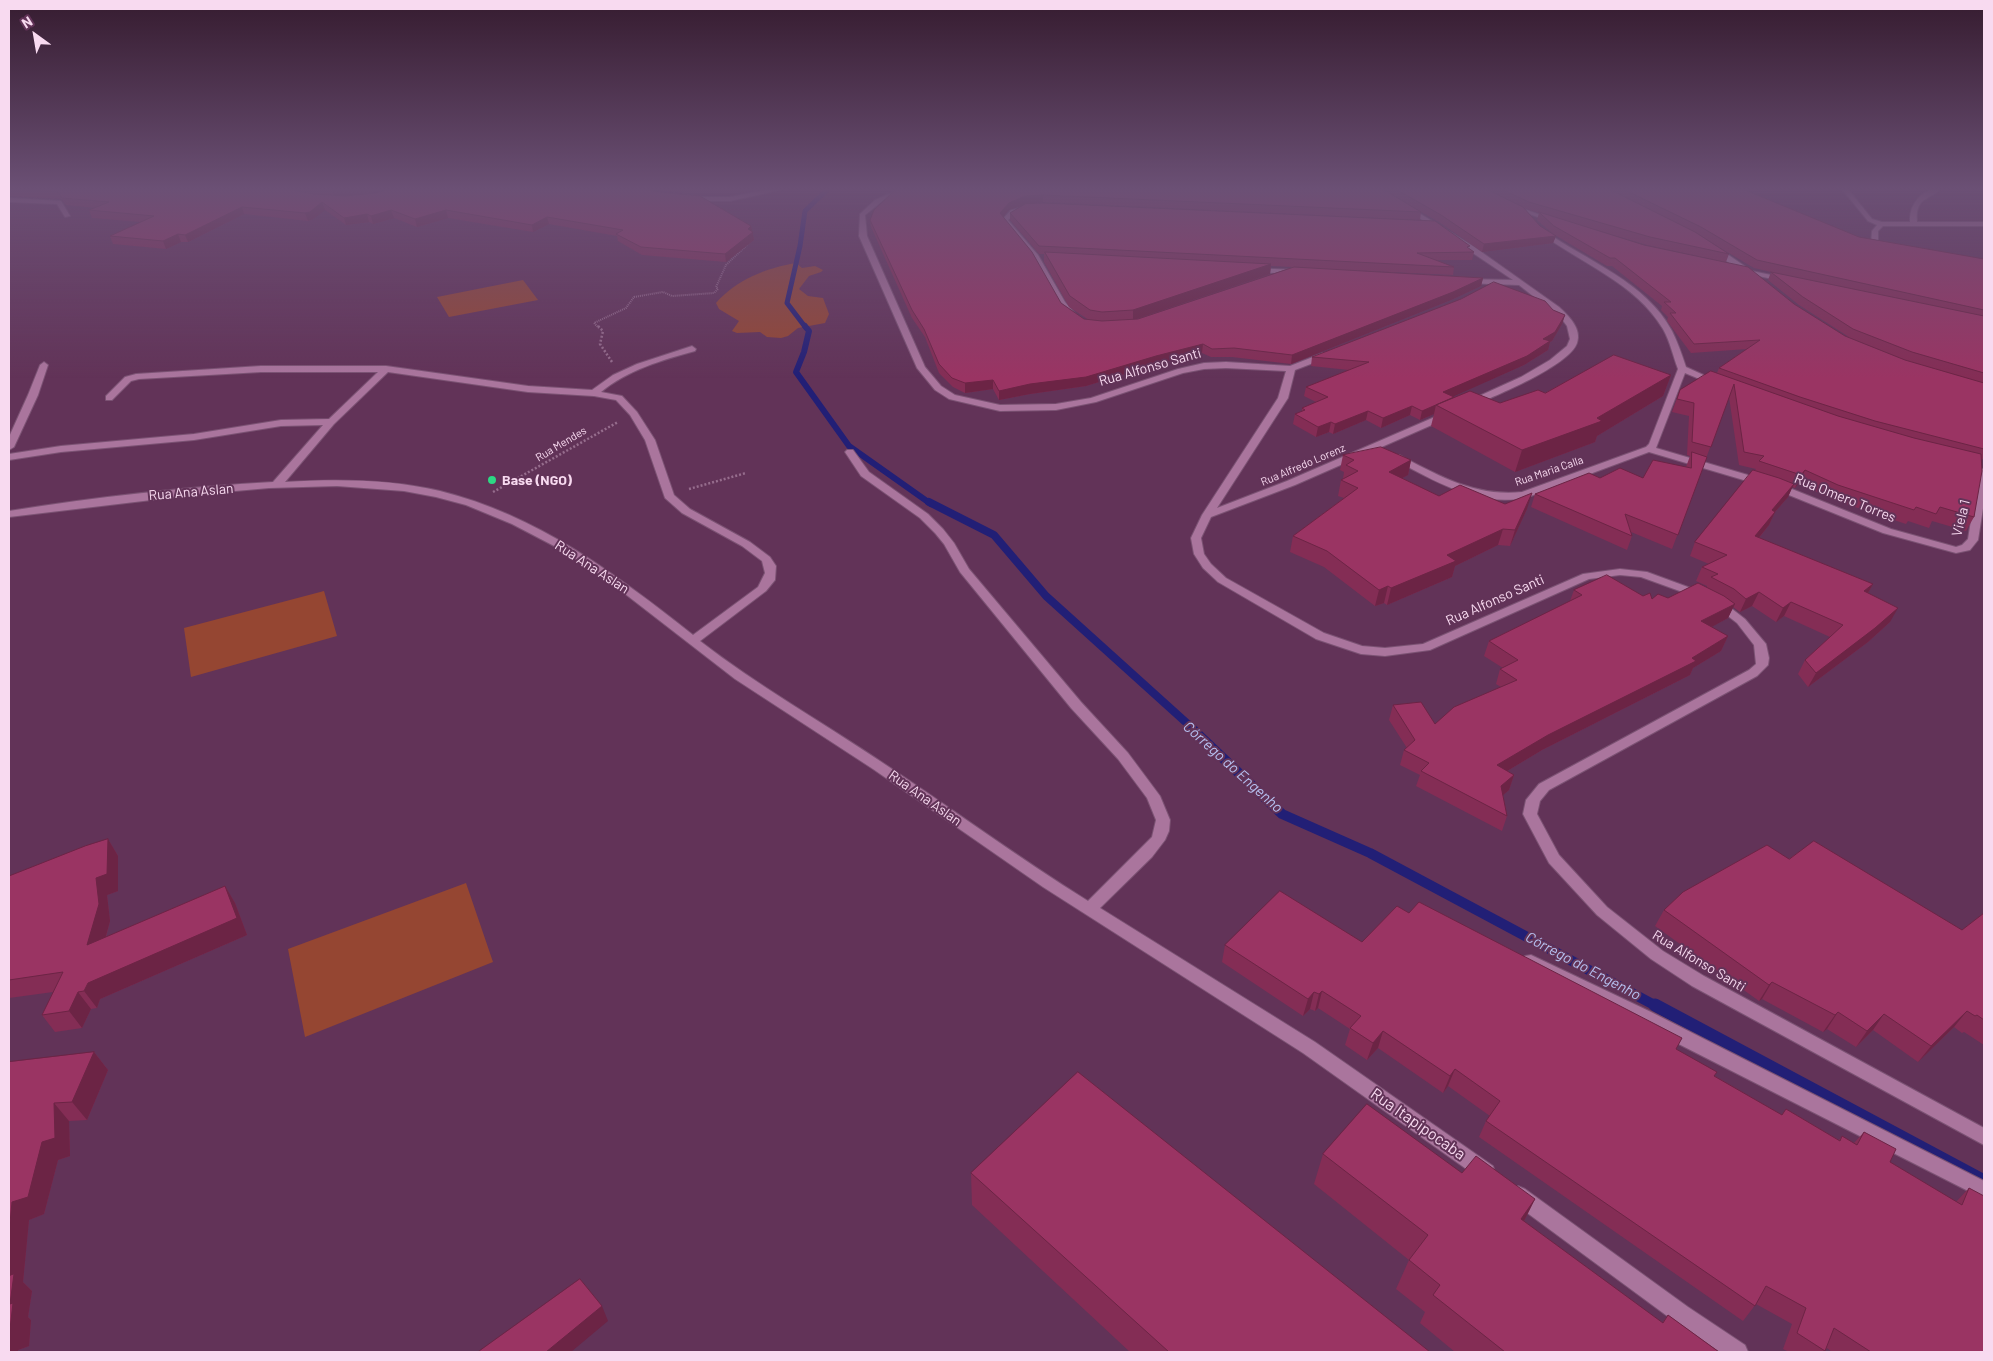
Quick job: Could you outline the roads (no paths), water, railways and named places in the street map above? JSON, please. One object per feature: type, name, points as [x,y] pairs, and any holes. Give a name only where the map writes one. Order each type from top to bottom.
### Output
[{"type":"street","name":"Rua Alfonso Santi","points":[[870,252],[921,368],[938,388],[952,397],[1000,408],[1056,407],[1093,400],[1181,371],[1204,366],[1226,364],[1291,369],[1283,398],[1207,515],[1196,538],[1199,554],[1222,580],[1320,636],[1361,650],[1386,652],[1426,646],[1561,586],[1587,576],[1603,573],[1643,574],[1662,579],[1703,596],[1723,607],[1741,621],[1760,644],[1763,658],[1762,665],[1753,674],[1544,787],[1533,800],[1530,814],[1554,859],[1602,911],[1656,955],[1698,981],[1984,1137]]},
{"type":"street","points":[[1030,252],[1036,258],[1065,309],[1082,321]]},
{"type":"street","name":"Rua Alfredo Lorenz","points":[[1207,515],[1260,496],[1519,382],[1571,348],[1574,340],[1573,331],[1569,322],[1562,314],[1475,252]]},
{"type":"street","points":[[1573,252],[1611,274],[1648,306],[1666,327],[1682,369],[1654,442],[1649,449]]},
{"type":"street","points":[[1717,252],[1765,284]]},
{"type":"street","points":[[1036,258],[1046,258]]},
{"type":"street","points":[[1721,266],[1799,283]]},
{"type":"street","points":[[1245,269],[1310,273]]},
{"type":"street","points":[[1266,279],[1290,272]]},
{"type":"street","points":[[1457,280],[1521,283]]},
{"type":"street","points":[[1480,292],[1496,283]]},
{"type":"street","points":[[594,393],[610,379],[624,371],[692,349]]},
{"type":"street","points":[[1291,369],[1337,351]]},
{"type":"street","points":[[9,446],[33,395],[44,364]]},
{"type":"street","points":[[108,398],[128,379],[139,376],[262,369],[386,369],[528,389],[594,393],[619,398],[634,414],[650,440],[669,496],[686,511],[755,550],[766,559],[770,566],[769,580],[762,589],[692,642]]},
{"type":"street","points":[[277,484],[331,422],[386,369]]},
{"type":"street","points":[[1682,369],[1723,385]]},
{"type":"street","points":[[9,457],[194,437],[281,423],[331,422]]},
{"type":"street","name":"Rua Maria Calla","points":[[1373,446],[1470,491],[1510,498],[1524,495],[1649,449]]},
{"type":"street","name":"Rua Omero Torres","points":[[1649,449],[1778,487],[1887,531],[1944,548]]},
{"type":"street","points":[[850,452],[866,474],[908,504],[939,531],[949,543],[964,570],[1076,705],[1123,756],[1153,796],[1163,820],[1162,831],[1158,840],[1090,909]]},
{"type":"street","name":"Viela 1","points":[[1944,548],[1956,550],[1966,548],[1973,540],[1984,471]]},
{"type":"street","name":"Rua Ana Aslan","points":[[9,514],[117,499],[277,484],[382,485],[412,489],[471,503],[539,533],[570,551],[643,600],[692,642],[736,674],[854,749],[1044,880],[1090,909]]},
{"type":"street","name":"Rua Itapipocaba","points":[[1090,909],[1253,1011],[1421,1125],[1681,1314],[1738,1352]]},
{"type":"street","points":[[1513,952],[1644,1016],[1814,1105],[1984,1190]]},
{"type":"waterway","name":"Córrego do Engenho","points":[[799,252],[787,303],[806,328]]},
{"type":"waterway","name":"Córrego do Engenho","points":[[805,326],[809,331],[804,352],[796,372],[849,446],[931,504]]},
{"type":"waterway","name":"Córrego do Engenho","points":[[929,502],[994,535],[1046,596],[1190,726]]},
{"type":"waterway","name":"Córrego do Engenho","points":[[1188,725],[1282,814],[1370,853],[1658,1007]]},
{"type":"waterway","name":"Córrego do Engenho","points":[[1655,1005],[1984,1181]]},
{"type":"place","name":"Base (NGO)","points":[[492,480]]}]
